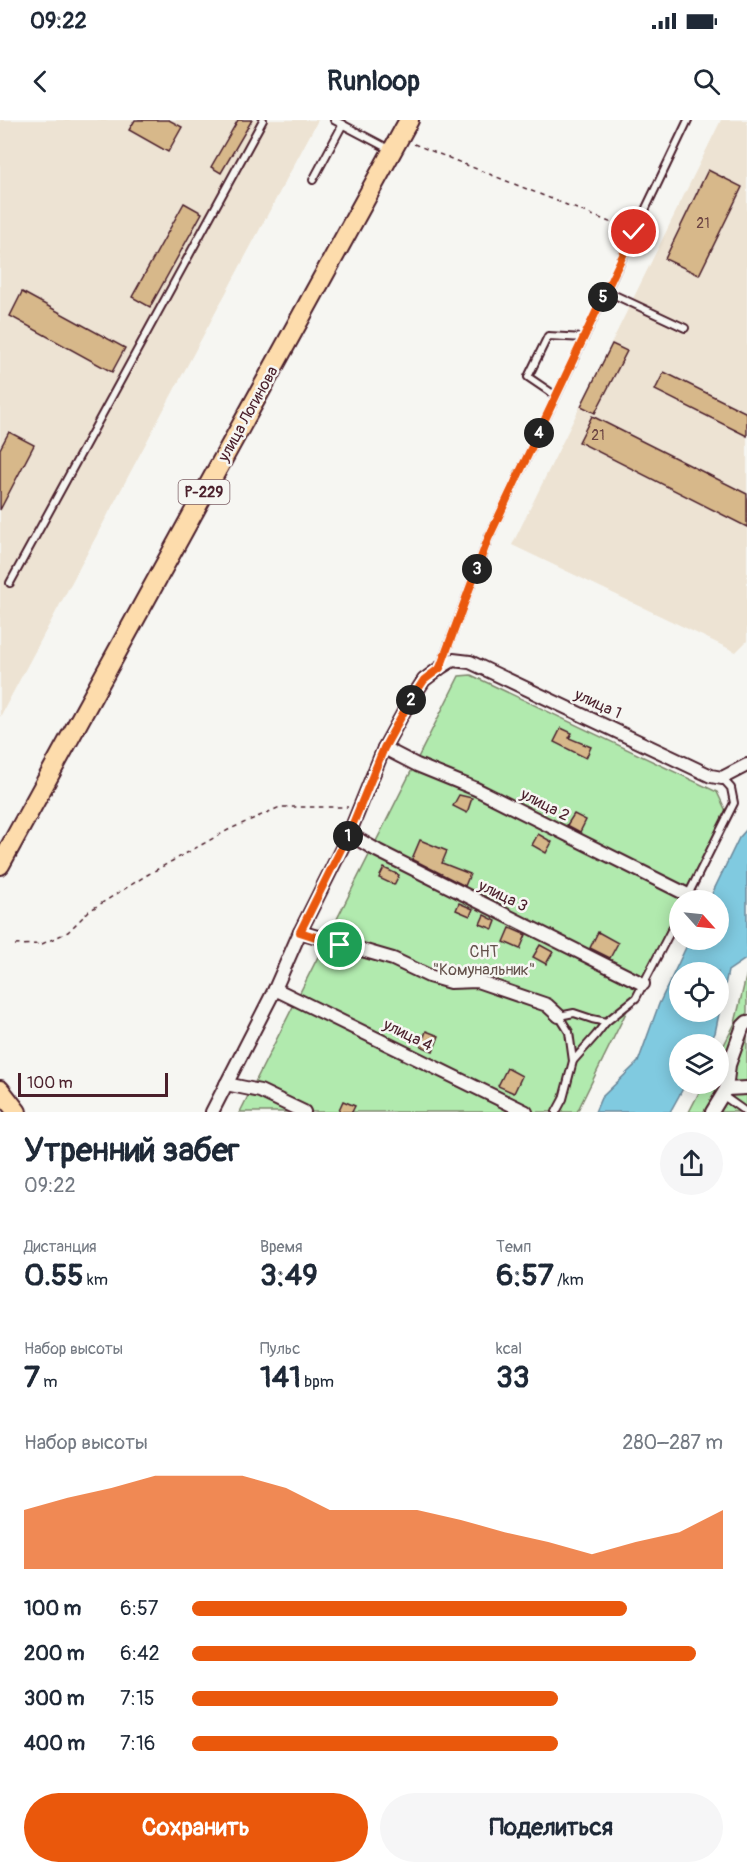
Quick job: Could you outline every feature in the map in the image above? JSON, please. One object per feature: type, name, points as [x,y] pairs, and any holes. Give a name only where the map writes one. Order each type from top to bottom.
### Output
[{"type":"main road","name":"улица Логинова","points":[[0,865],[409,120]]},
{"type":"main road","points":[[0,1090],[16,1112]]},
{"type":"street","name":"улица 1","points":[[440,668],[453,660],[470,662],[716,777]]},
{"type":"street","points":[[212,1112],[275,989],[300,932],[349,834],[384,748],[424,680],[440,668]]},
{"type":"street","name":"улица 2","points":[[384,748],[417,765],[476,789],[672,890]]},
{"type":"street","points":[[716,777],[747,765]]},
{"type":"street","name":"улица 3","points":[[349,834],[378,851],[643,984]]},
{"type":"street","points":[[300,932],[393,959],[429,976],[450,982],[477,981],[547,1005],[559,1016]]},
{"type":"street","name":"улица 4","points":[[275,989],[526,1112]]},
{"type":"street","points":[[729,1065],[743,1026],[747,1022]]},
{"type":"street","points":[[226,1084],[260,1091],[304,1112]]},
{"type":"street","points":[[729,1091],[747,1088]]},
{"type":"street","points":[[712,1112],[723,1094]]},
{"type":"lane","points":[[10,583],[263,120]]},
{"type":"lane","points":[[334,120],[396,144]]},
{"type":"lane","points":[[440,668],[488,539],[688,120]]},
{"type":"lane","points":[[313,180],[343,124]]},
{"type":"lane","points":[[606,291],[685,328]]},
{"type":"lane","points":[[556,396],[528,377],[548,336],[584,338]]},
{"type":"lane","points":[[691,890],[734,803],[731,788],[716,777]]},
{"type":"lane","points":[[573,1061],[606,1022],[636,998],[669,934]]},
{"type":"lane","points":[[556,1112],[563,1099],[573,1061],[568,1032],[559,1016],[574,1013],[606,1022]]},
{"type":"lane","points":[[726,1094],[746,1112]]},
{"type":"path","points":[[396,144],[634,232]]},
{"type":"path","points":[[15,945],[42,944],[68,933],[89,911],[147,875],[230,829],[280,807],[360,807]]},
{"type":"shaded area","points":[[0,120],[318,120],[0,717]]},
{"type":"shaded area","points":[[721,120],[747,120],[747,641],[736,652],[512,545]]},
{"type":"green space","name":"СНТ \"Комунальник\"","points":[[471,675],[717,792],[726,811],[687,890],[669,890],[669,925],[577,1112],[240,1112],[459,676]]},
{"type":"green space","points":[[747,973],[747,1112],[689,1112],[698,1094],[729,1094],[729,1035],[735,1023]]},
{"type":"water","points":[[747,829],[747,958],[729,970],[729,962],[679,962],[685,950],[729,950],[729,890],[714,890],[739,838]]},
{"type":"water","points":[[669,983],[669,1022],[717,1022],[714,1034],[669,1034],[669,1094],[680,1094],[670,1112],[595,1112],[601,1098],[638,1062]]},
{"type":"building","points":[[135,120],[169,120],[182,127],[168,152],[129,130]]},
{"type":"building","points":[[238,120],[252,120],[221,173],[211,167]]},
{"type":"building","points":[[708,170],[742,187],[699,275],[665,259]]},
{"type":"building","points":[[184,203],[202,213],[150,307],[132,297]]},
{"type":"building","points":[[22,292],[125,348],[112,372],[10,316]]},
{"type":"building","points":[[612,344],[627,351],[595,413],[581,406]]},
{"type":"building","points":[[664,372],[747,413],[747,436],[655,390]]},
{"type":"building","points":[[592,416],[747,494],[747,527],[579,442]]},
{"type":"building","points":[[9,432],[34,445],[0,510],[0,449]]},
{"type":"building","points":[[561,728],[572,733],[569,738],[591,747],[586,758],[554,742]]},
{"type":"building","points":[[459,795],[472,798],[467,813],[453,806]]},
{"type":"building","points":[[574,814],[586,820],[580,832],[567,825]]},
{"type":"building","points":[[538,834],[552,842],[546,853],[532,845]]},
{"type":"building","points":[[420,840],[447,851],[442,863],[470,874],[465,886],[412,859]]},
{"type":"building","points":[[384,868],[399,875],[394,885],[379,878]]},
{"type":"building","points":[[459,903],[473,909],[470,916],[456,910]]},
{"type":"building","points":[[484,915],[496,921],[493,929],[480,924]]},
{"type":"building","points":[[510,928],[526,935],[520,949],[504,942]]},
{"type":"building","points":[[598,932],[618,943],[610,958],[590,948]]},
{"type":"building","points":[[540,945],[553,952],[546,964],[533,957]]},
{"type":"building","points":[[426,1031],[439,1036],[433,1051],[421,1046]]},
{"type":"building","points":[[507,1068],[522,1076],[514,1093],[498,1086]]},
{"type":"building","points":[[343,1101],[355,1106],[352,1112],[338,1112]]},
{"type":"route","points":[[340,945],[300,932],[350,831],[384,748],[424,680],[440,668],[488,539],[634,232]]}]
